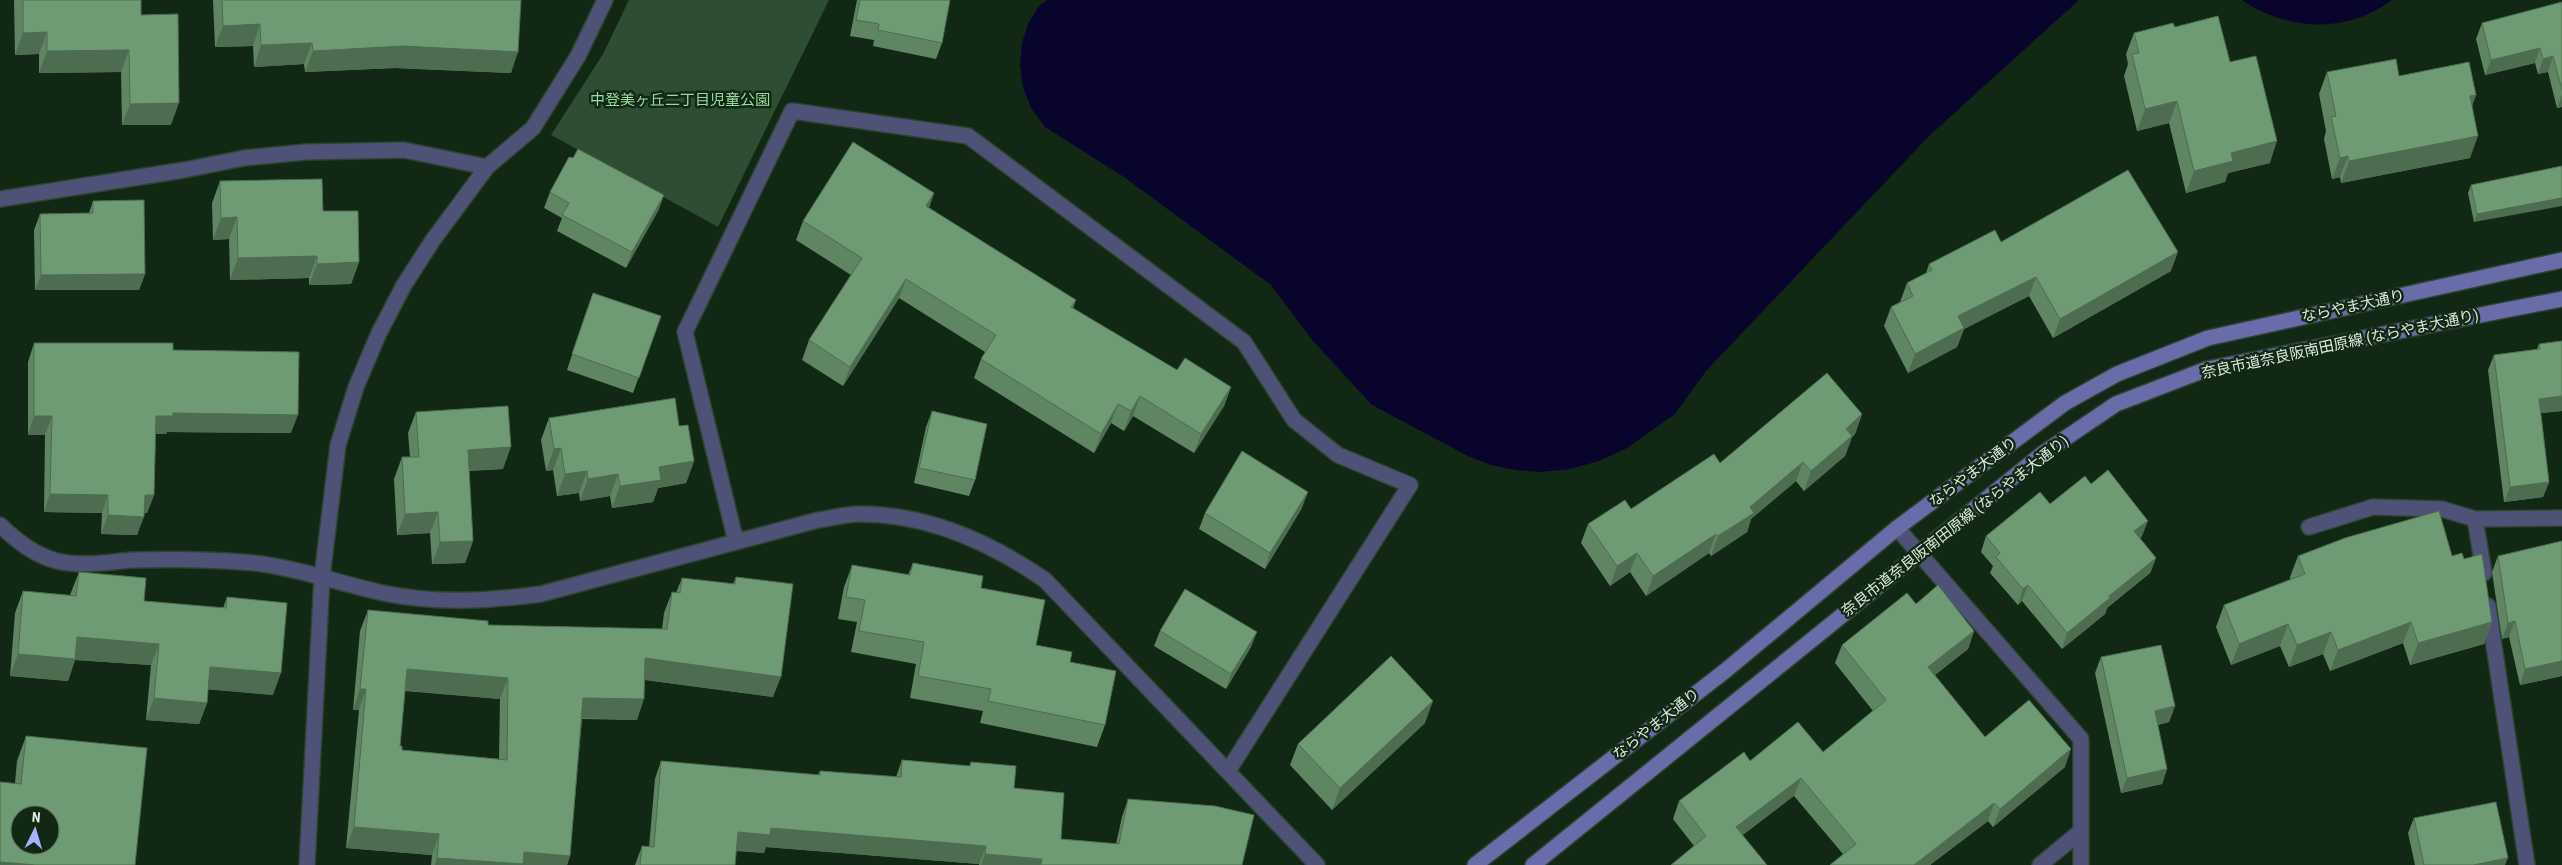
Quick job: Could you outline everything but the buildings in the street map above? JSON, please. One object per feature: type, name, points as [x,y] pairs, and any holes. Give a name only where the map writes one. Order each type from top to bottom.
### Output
[{"type":"street","points":[[307,865],[322,577],[338,445],[356,388],[379,333],[404,285],[433,240],[487,167],[533,128],[578,56],[605,0]]},
{"type":"street","points":[[736,542],[685,332],[792,111],[968,136],[1244,342],[1294,420],[1338,455],[1410,485],[1228,771]]},
{"type":"street","points":[[0,199],[184,170],[244,158],[306,152],[404,150],[487,167]]},
{"type":"street","name":"ならやま大通り","points":[[1475,865],[1725,671],[1897,528],[2065,403],[2116,374],[2208,338],[2562,260]]},
{"type":"street","name":"奈良市道奈良阪南田原線 (ならやま大通り)","points":[[1533,865],[1730,704],[1920,554],[2042,454],[2116,404],[2207,369],[2562,298]]},
{"type":"street","points":[[2309,527],[2373,507],[2442,509],[2476,519],[2562,518]]},
{"type":"street","points":[[0,525],[17,541],[36,553],[56,561],[78,565],[121,561],[205,559],[246,562],[322,577],[384,593],[424,600],[464,601],[503,599],[541,594],[818,520],[859,514],[898,518],[936,525],[975,538],[1011,557],[1045,580],[1317,865]]},
{"type":"street","points":[[2476,519],[2527,865]]},
{"type":"street","points":[[1897,528],[2081,738],[2081,865]]},
{"type":"street","points":[[2040,865],[2081,831]]},
{"type":"green space","name":"中登美ヶ丘二丁目児童公園","points":[[629,0],[829,0],[718,227],[551,135],[603,54]]},
{"type":"shaded area","points":[[1047,0],[2079,0],[1929,136],[1706,371],[1675,414],[1627,448],[1599,461],[1570,469],[1540,472],[1515,470],[1491,465],[1468,456],[1372,405],[1313,341],[1271,285],[1124,177],[1045,127],[1031,108],[1023,87],[1020,64],[1022,43],[1028,24],[1039,6]]},
{"type":"shaded area","points":[[2242,0],[2392,0],[2375,11],[2356,19],[2337,23],[2317,24],[2297,23],[2278,18]]}]
